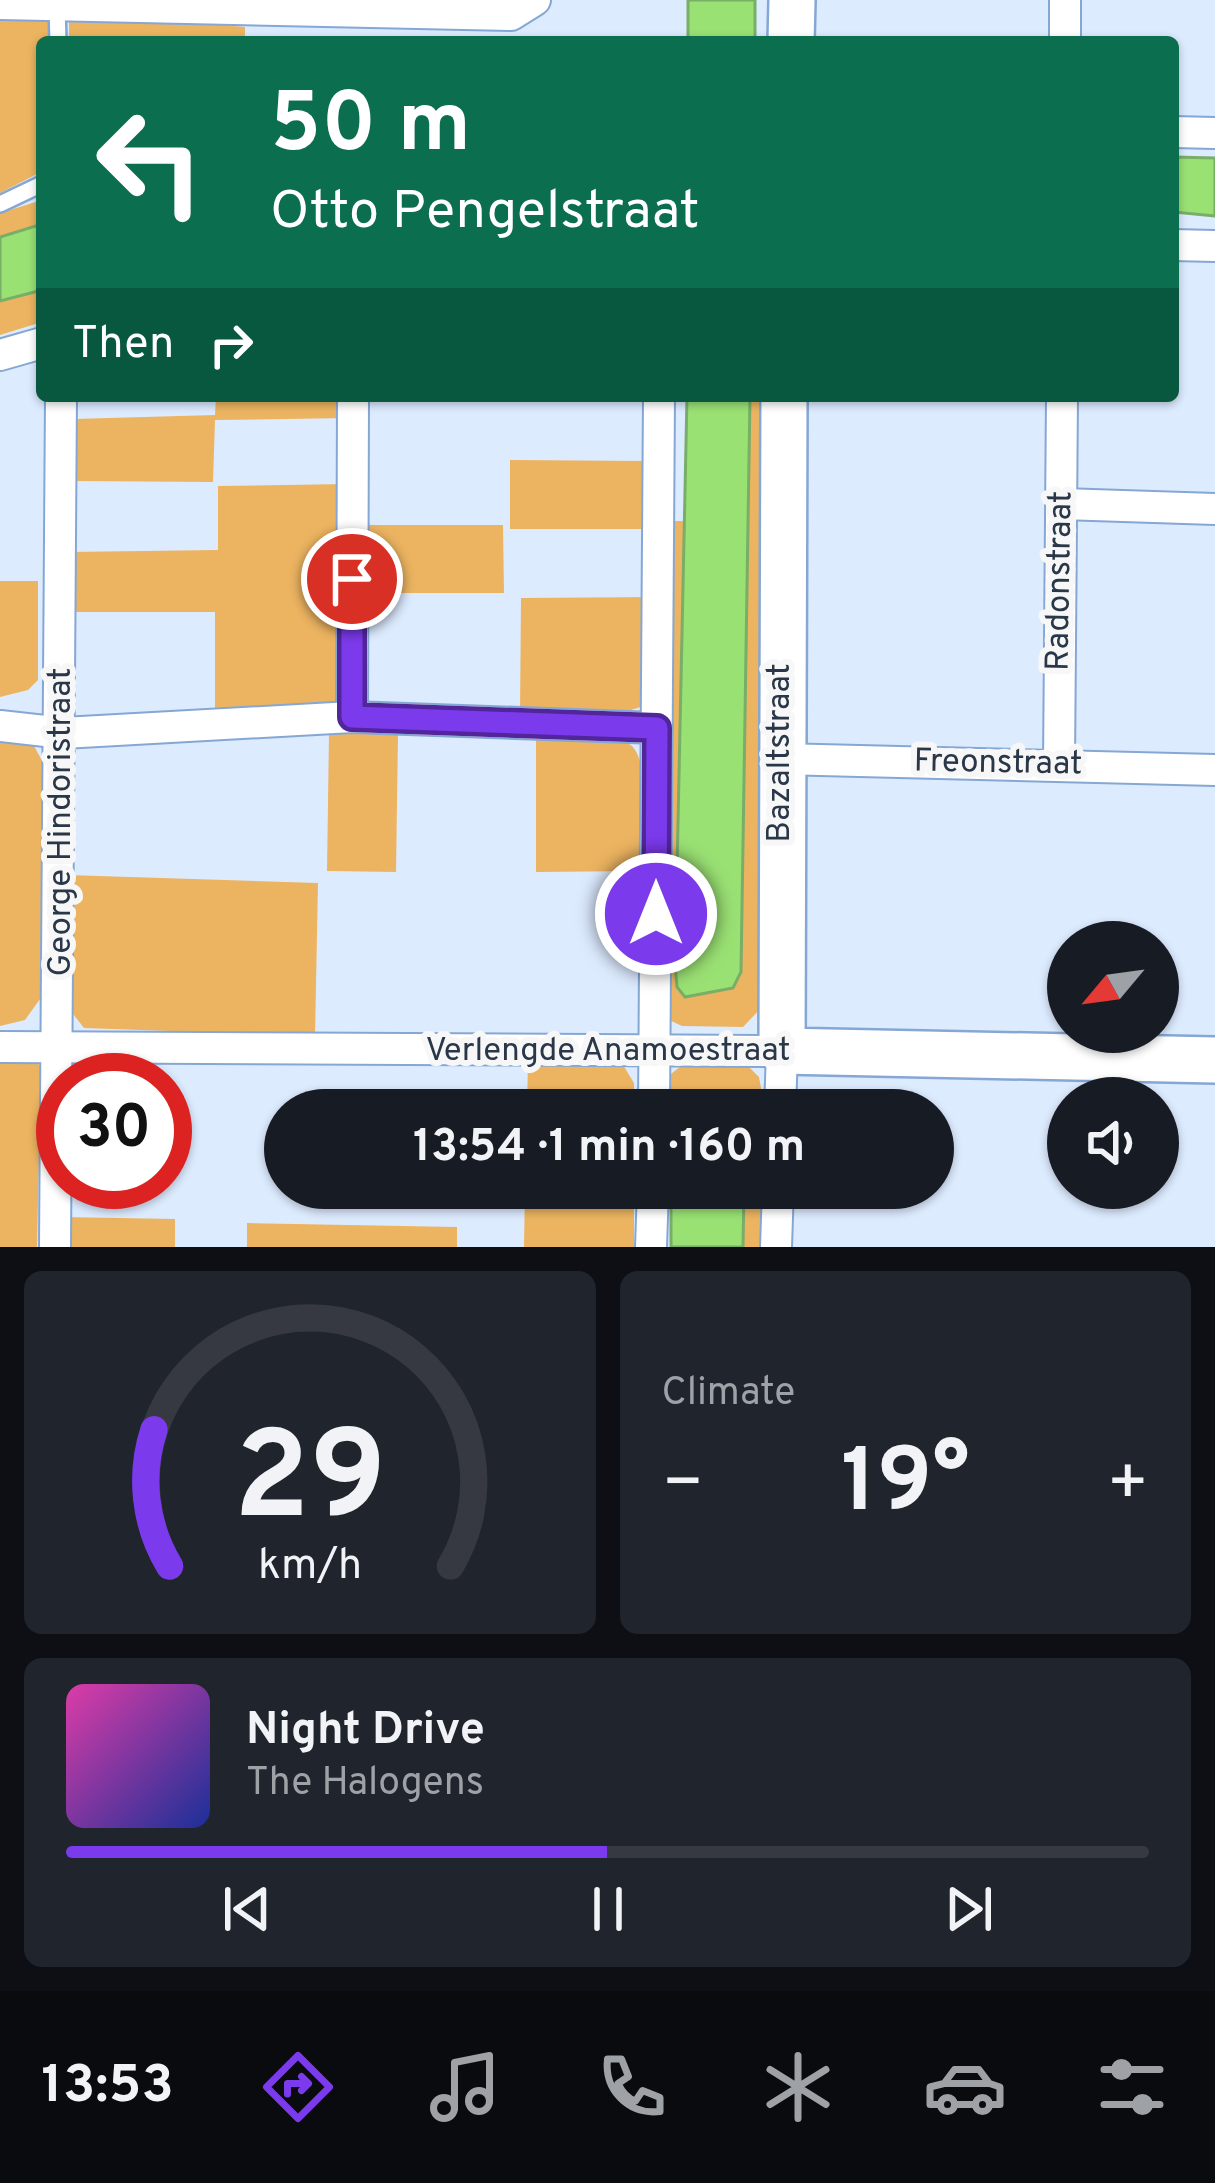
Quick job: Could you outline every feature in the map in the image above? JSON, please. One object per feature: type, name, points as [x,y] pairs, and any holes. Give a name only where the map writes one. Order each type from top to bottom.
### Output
[{"type":"street","points":[[791,0],[791,36]]},
{"type":"street","points":[[1065,0],[1065,36]]},
{"type":"street","points":[[0,4],[302,15],[512,15],[534,1]]},
{"type":"street","points":[[1179,132],[1215,133]]},
{"type":"street","points":[[1179,245],[1215,246]]},
{"type":"street","points":[[0,355],[36,345]]},
{"type":"street","name":"George Hindoristraat","points":[[55,1247],[61,1049],[62,402]]},
{"type":"street","points":[[352,717],[353,402]]},
{"type":"street","points":[[654,1089],[659,402]]},
{"type":"street","name":"Bazaltstraat","points":[[781,1089],[784,402]]},
{"type":"street","name":"Radonstraat","points":[[1059,766],[1062,402]]},
{"type":"street","points":[[1062,504],[1215,509]]},
{"type":"street","points":[[0,726],[63,733],[352,717],[657,728]]},
{"type":"street","name":"Freonstraat","points":[[780,759],[1215,770]]},
{"type":"street","name":"Verlengde Anamoestraat","points":[[0,1047],[655,1054],[782,1051],[1215,1060]]},
{"type":"street","points":[[651,1247],[652,1209]]},
{"type":"street","points":[[776,1247],[777,1209]]},
{"type":"lane","points":[[57,3],[58,36]]},
{"type":"lane","points":[[0,204],[36,187]]},
{"type":"shaded area","points":[[688,0],[755,0],[755,36],[688,36]]},
{"type":"shaded area","points":[[86,14],[245,27],[245,36],[69,36],[69,20]]},
{"type":"shaded area","points":[[0,17],[49,17],[49,36],[36,36],[36,175],[0,193]]},
{"type":"shaded area","points":[[1179,157],[1215,158],[1215,216],[1179,213]]},
{"type":"shaded area","points":[[36,202],[36,226],[0,237],[0,213]]},
{"type":"shaded area","points":[[36,226],[36,292],[0,301],[0,237]]},
{"type":"shaded area","points":[[36,292],[36,324],[0,335],[0,301]]},
{"type":"shaded area","points":[[216,402],[350,402],[350,418],[215,420],[213,482],[73,481],[73,419],[215,415]]},
{"type":"shaded area","points":[[687,402],[750,402],[741,972],[733,988],[685,997],[677,987]]},
{"type":"shaded area","points":[[750,402],[772,402],[764,1005],[743,1027],[682,1026],[669,1020],[671,521],[685,521],[676,987],[685,996],[733,988],[741,972]]},
{"type":"shaded area","points":[[510,460],[646,461],[647,529],[510,529]]},
{"type":"shaded area","points":[[347,484],[340,704],[215,710],[215,612],[68,612],[68,552],[218,550],[218,486]]},
{"type":"shaded area","points":[[361,525],[503,525],[504,593],[362,593]]},
{"type":"shaded area","points":[[0,581],[38,581],[38,680],[28,690],[0,697]]},
{"type":"shaded area","points":[[657,597],[647,705],[615,715],[520,713],[521,598]]},
{"type":"shaded area","points":[[0,733],[29,737],[45,766],[45,992],[25,1020],[0,1026]]},
{"type":"shaded area","points":[[329,733],[398,734],[396,872],[327,871]]},
{"type":"shaded area","points":[[536,736],[609,738],[629,744],[636,752],[643,783],[641,871],[536,872]]},
{"type":"shaded area","points":[[67,875],[318,883],[315,1036],[84,1028],[70,1010]]},
{"type":"shaded area","points":[[0,1055],[36,1061],[38,1209],[37,1247],[0,1247]]},
{"type":"shaded area","points":[[528,1058],[620,1060],[634,1083],[634,1089],[527,1089]]},
{"type":"shaded area","points":[[685,1063],[745,1063],[759,1077],[761,1089],[665,1089],[667,1077]]},
{"type":"shaded area","points":[[525,1209],[634,1209],[634,1247],[524,1247]]},
{"type":"shaded area","points":[[671,1209],[744,1209],[743,1247],[671,1247]]},
{"type":"shaded area","points":[[744,1209],[763,1209],[762,1247],[743,1247]]},
{"type":"shaded area","points":[[61,1217],[175,1219],[175,1247],[61,1247]]},
{"type":"shaded area","points":[[247,1223],[457,1227],[457,1247],[247,1247]]},
{"type":"route","points":[[352,579],[352,717],[657,728],[656,914]]}]
